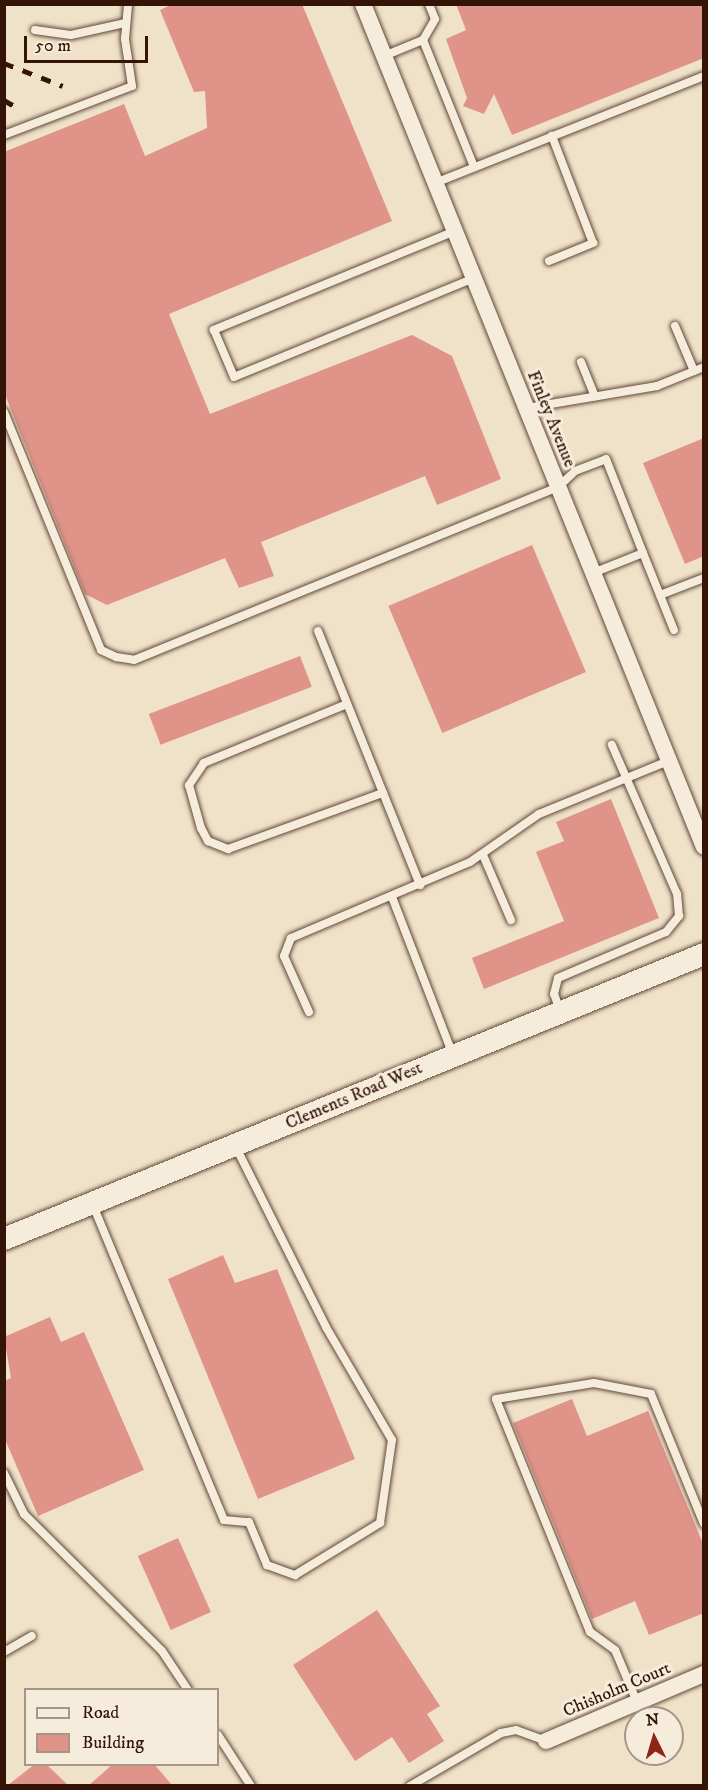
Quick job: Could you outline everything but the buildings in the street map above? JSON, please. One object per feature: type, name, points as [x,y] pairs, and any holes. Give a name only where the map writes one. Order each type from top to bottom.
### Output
[{"type":"street","name":"Finley Avenue","points":[[363,4],[704,847]]},
{"type":"street","name":"Clements Road West","points":[[4,1239],[704,954]]},
{"type":"street","name":"Chisholm Court","points":[[546,1741],[704,1674]]},
{"type":"lane","points":[[4,135],[132,86],[125,23],[128,4]]},
{"type":"lane","points":[[384,56],[423,40],[435,19],[429,4]]},
{"type":"lane","points":[[35,30],[71,35],[125,23]]},
{"type":"lane","points":[[423,40],[474,167]]},
{"type":"lane","points":[[435,183],[704,76]]},
{"type":"lane","points":[[549,261],[593,243],[552,136]]},
{"type":"lane","points":[[455,231],[214,330],[234,377],[474,278]]},
{"type":"lane","points":[[675,326],[694,371]]},
{"type":"lane","points":[[581,362],[595,396]]},
{"type":"lane","points":[[526,408],[657,386],[704,367]]},
{"type":"lane","points":[[4,411],[101,650],[134,660],[558,487],[575,471],[606,459],[674,630]]},
{"type":"lane","points":[[592,573],[643,553]]},
{"type":"lane","points":[[660,595],[704,578]]},
{"type":"lane","points":[[318,631],[420,885]]},
{"type":"lane","points":[[347,704],[204,763],[189,785],[201,828],[208,841],[228,849],[383,793]]},
{"type":"lane","points":[[560,1012],[554,993],[558,978],[666,932],[679,916],[677,894],[612,745]]},
{"type":"lane","points":[[309,1012],[284,956],[285,945],[483,855],[507,831],[539,814],[668,761]]},
{"type":"lane","points":[[483,855],[511,920]]},
{"type":"lane","points":[[392,897],[453,1055]]},
{"type":"lane","points":[[92,1203],[224,1520],[249,1522],[267,1565],[295,1575],[380,1523],[392,1440],[326,1328],[235,1145]]},
{"type":"lane","points":[[637,1702],[615,1650],[590,1632],[496,1399],[594,1383],[651,1394],[704,1524]]},
{"type":"lane","points":[[4,1473],[24,1514],[162,1651],[187,1688]]},
{"type":"lane","points":[[4,1652],[32,1636]]},
{"type":"lane","points":[[410,1785],[501,1733],[516,1730],[546,1741]]},
{"type":"lane","points":[[219,1737],[251,1785]]},
{"type":"railway","points":[[4,63],[63,86]]},
{"type":"railway","points":[[4,100],[16,107]]}]
